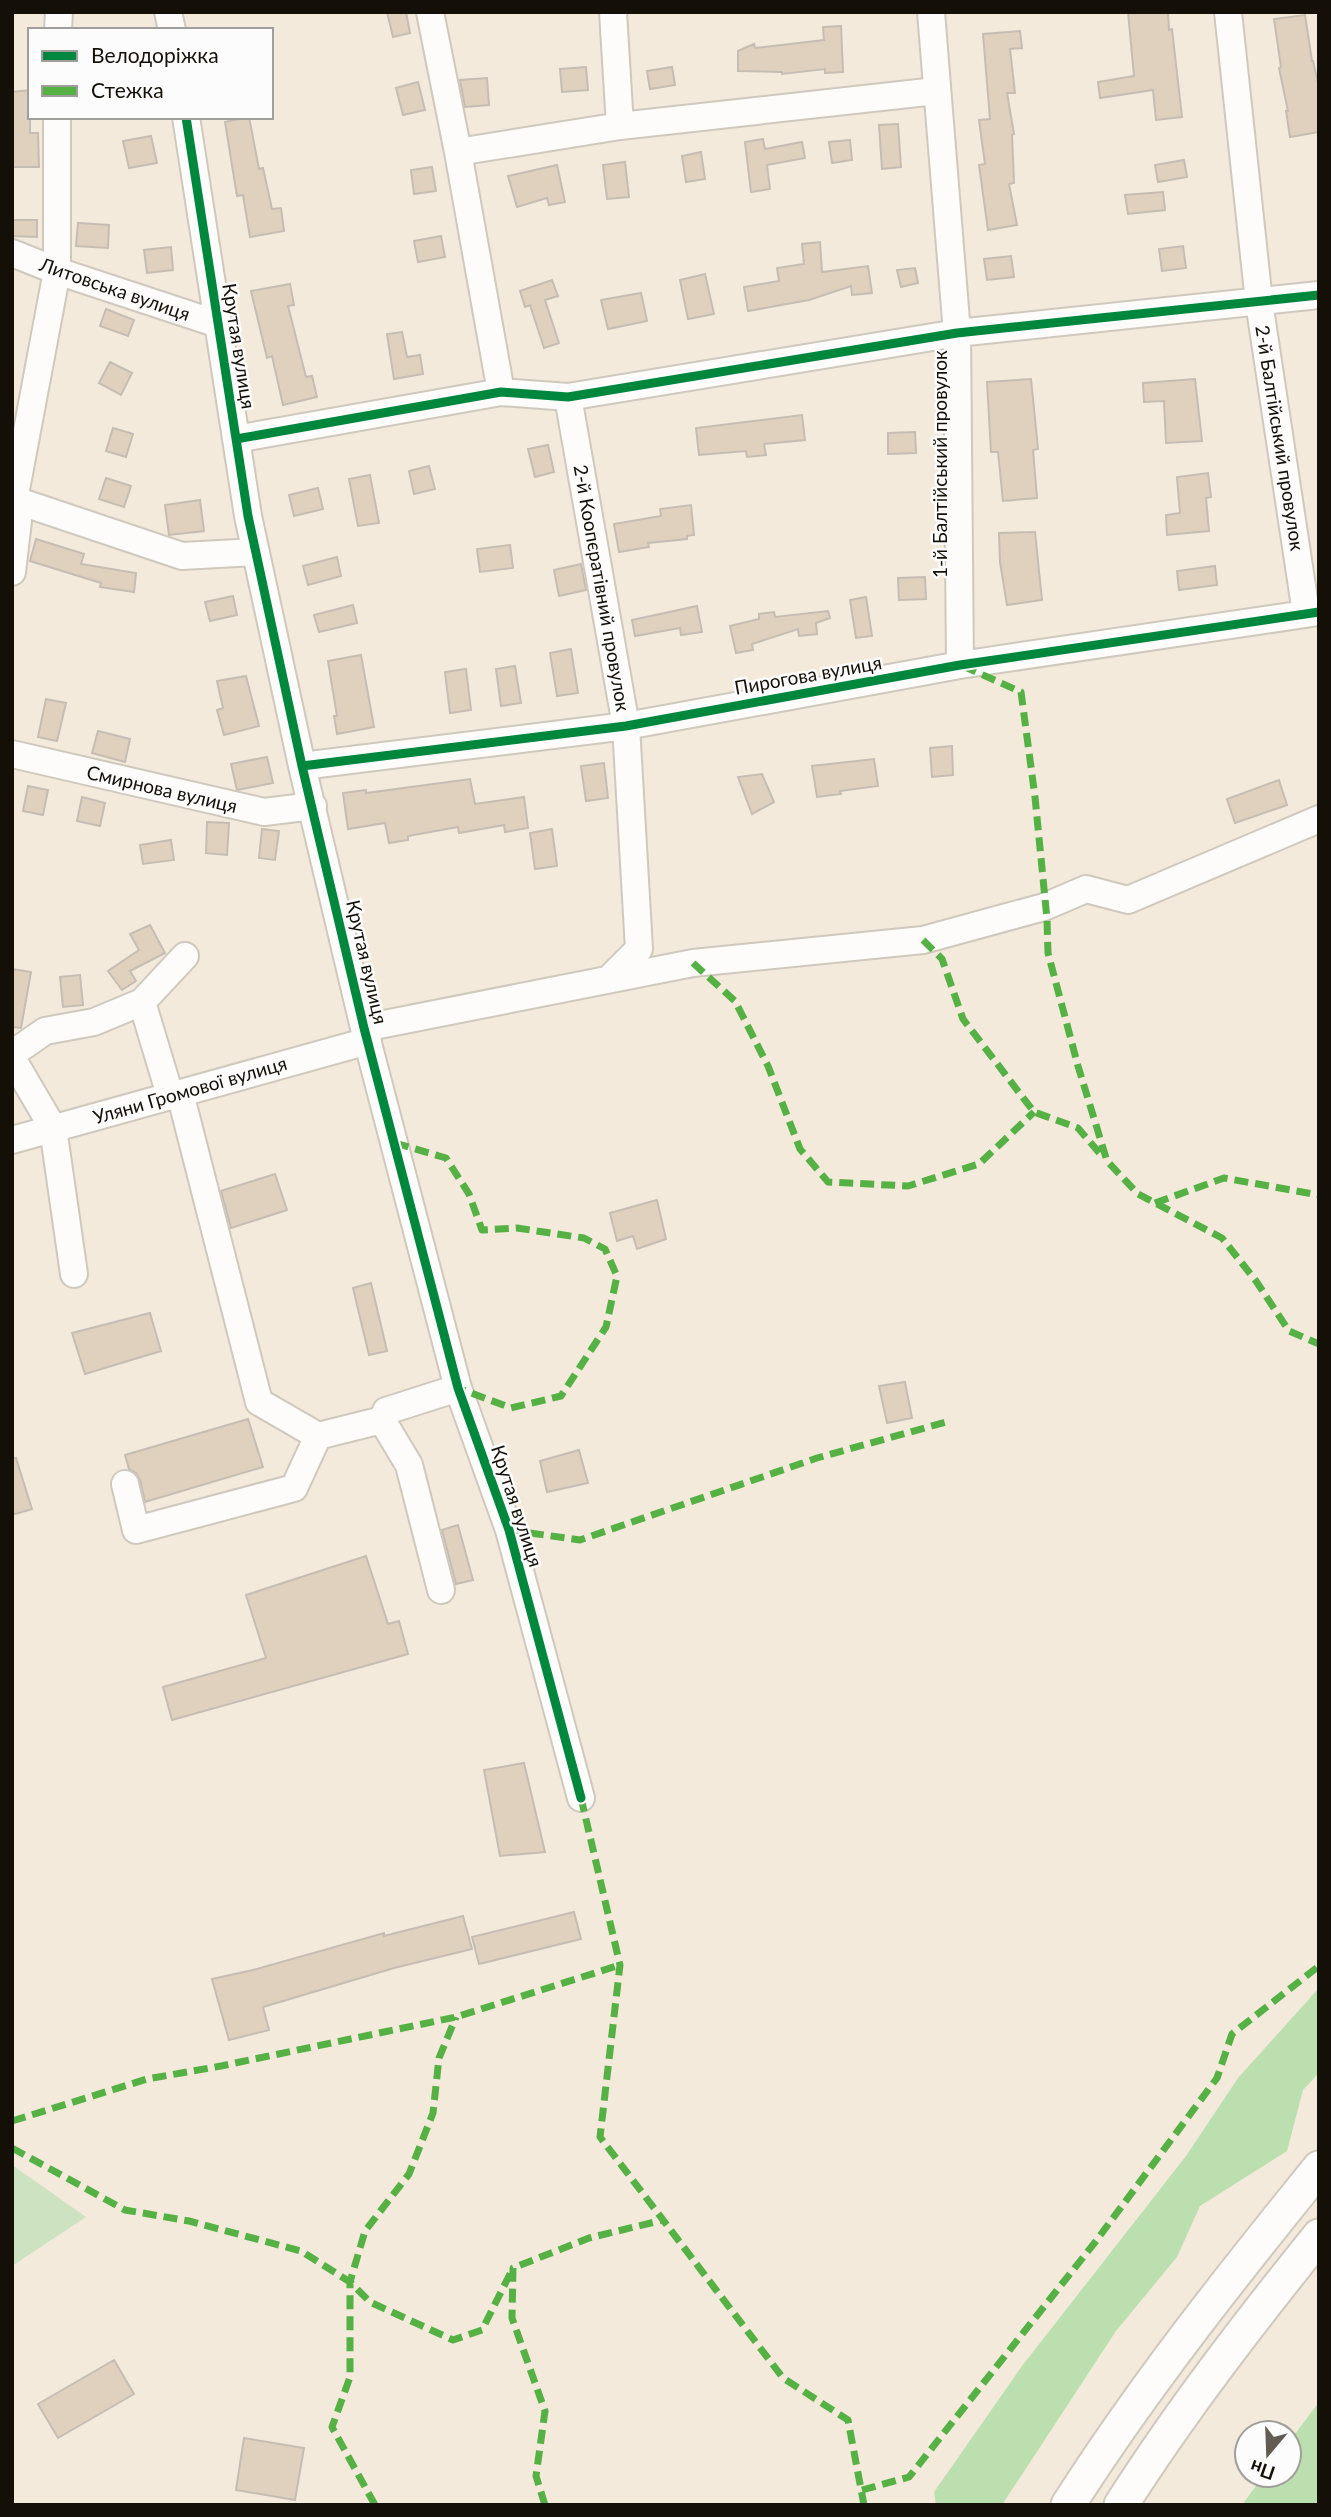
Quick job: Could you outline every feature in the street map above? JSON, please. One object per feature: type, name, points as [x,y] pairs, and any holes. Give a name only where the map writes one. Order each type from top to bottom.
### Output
[{"type":"main road","points":[[1069,2505],[1104,2449],[1199,2317],[1319,2168]]},
{"type":"main road","points":[[1121,2505],[1144,2468],[1233,2343],[1319,2236]]},
{"type":"street","points":[[430,12],[501,392]]},
{"type":"street","points":[[613,12],[620,126]]},
{"type":"street","name":"1-й Балтійський провулок","points":[[932,12],[936,91],[957,333],[960,665]]},
{"type":"street","name":"2-й Балтійський провулок","points":[[1228,12],[1259,302],[1312,612]]},
{"type":"street","points":[[458,152],[620,126],[936,91]]},
{"type":"street","points":[[12,572],[18,521],[13,499],[57,271],[57,119]]},
{"type":"street","name":"Крутая вулиця","points":[[186,119],[256,552],[302,766],[366,1034],[458,1388],[509,1530],[581,1798]]},
{"type":"street","name":"Литовська вулиця","points":[[12,253],[57,271],[218,324]]},
{"type":"street","points":[[236,439],[501,392],[568,397],[957,333],[1319,295]]},
{"type":"street","name":"2-й Коопєратівний провулок","points":[[568,397],[626,726],[639,949],[610,978]]},
{"type":"street","points":[[13,499],[182,556],[256,552]]},
{"type":"street","name":"Пирогова вулиця","points":[[302,766],[626,726],[960,665],[1312,612]]},
{"type":"street","name":"Смирнова вулиця","points":[[12,754],[264,812],[313,806]]},
{"type":"street","name":"Уляни Громової вулиця","points":[[12,1140],[175,1094],[366,1034],[610,978],[693,963],[923,940],[1044,907],[1086,889],[1128,900],[1319,819]]},
{"type":"street","points":[[74,1273],[53,1128],[12,1056],[45,1031],[94,1022],[142,1002],[185,956]]},
{"type":"street","points":[[142,1002],[175,1094],[259,1402],[318,1436],[382,1420]]},
{"type":"street","points":[[382,1420],[386,1410],[458,1388]]},
{"type":"street","points":[[382,1420],[409,1465],[441,1590]]},
{"type":"street","points":[[125,1484],[136,1530],[294,1488],[318,1436]]},
{"type":"green space","points":[[1319,1988],[1319,2073],[1303,2090],[1287,2151],[1200,2206],[1177,2257],[1116,2331],[1002,2505],[936,2505],[934,2492],[1022,2366],[1186,2156],[1238,2078]]},
{"type":"green space","points":[[12,2165],[86,2217],[12,2266]]},
{"type":"green space","points":[[1319,2402],[1319,2505],[1242,2505],[1254,2489],[1303,2489],[1303,2423]]},
{"type":"building","points":[[387,12],[406,12],[410,33],[393,37]]},
{"type":"building","points":[[1128,12],[1168,12],[1182,117],[1156,120],[1153,90],[1100,98],[1098,82],[1134,76]]},
{"type":"building","points":[[1305,15],[1319,87],[1319,132],[1290,137],[1274,19]]},
{"type":"building","points":[[841,26],[843,72],[825,73],[825,69],[782,74],[738,71],[738,51],[754,44],[755,48],[824,40],[823,27]]},
{"type":"building","points":[[1020,31],[1022,48],[1010,49],[1015,93],[1007,93],[1014,134],[1014,183],[1009,184],[1017,225],[988,230],[979,165],[985,164],[979,120],[990,119],[983,34]]},
{"type":"building","points":[[586,67],[588,90],[562,92],[560,69]]},
{"type":"building","points":[[672,67],[675,85],[650,89],[647,71]]},
{"type":"building","points":[[487,78],[489,105],[465,107],[460,80]]},
{"type":"building","points":[[418,82],[425,110],[403,115],[396,88]]},
{"type":"building","points":[[28,90],[30,133],[38,133],[39,167],[12,167],[12,92]]},
{"type":"building","points":[[249,119],[259,169],[263,168],[272,209],[281,208],[284,231],[250,237],[243,195],[237,196],[225,122]]},
{"type":"building","points":[[898,124],[901,167],[882,169],[879,125]]},
{"type":"building","points":[[151,136],[157,163],[129,168],[123,141]]},
{"type":"building","points":[[763,139],[765,149],[802,142],[805,158],[767,165],[770,189],[751,192],[745,142]]},
{"type":"building","points":[[850,140],[852,160],[832,163],[829,142]]},
{"type":"building","points":[[701,152],[705,179],[686,182],[682,156]]},
{"type":"building","points":[[1184,160],[1187,177],[1158,182],[1155,165]]},
{"type":"building","points":[[625,162],[629,197],[607,199],[603,165]]},
{"type":"building","points":[[557,165],[565,202],[549,205],[547,198],[517,207],[508,176]]},
{"type":"building","points":[[432,167],[436,191],[414,194],[411,170]]},
{"type":"building","points":[[1163,192],[1165,210],[1128,214],[1125,195]]},
{"type":"building","points":[[12,220],[37,220],[37,237],[12,236]]},
{"type":"building","points":[[78,223],[109,225],[108,248],[76,246]]},
{"type":"building","points":[[441,236],[445,257],[418,262],[414,241]]},
{"type":"building","points":[[820,242],[822,272],[868,266],[872,293],[852,295],[851,286],[809,300],[748,311],[744,287],[779,281],[777,268],[804,264],[802,244]]},
{"type":"building","points":[[1183,246],[1186,268],[1162,271],[1159,249]]},
{"type":"building","points":[[171,247],[173,270],[147,273],[144,250]]},
{"type":"building","points":[[1011,256],[1014,277],[987,280],[984,259]]},
{"type":"building","points":[[915,268],[918,283],[901,287],[897,270]]},
{"type":"building","points":[[705,274],[714,314],[688,319],[680,280]]},
{"type":"building","points":[[552,280],[558,296],[545,300],[559,343],[544,348],[530,305],[525,307],[520,291]]},
{"type":"building","points":[[290,284],[294,305],[288,306],[306,377],[312,376],[317,397],[283,405],[272,356],[267,358],[251,291]]},
{"type":"building","points":[[641,293],[647,321],[608,329],[601,300]]},
{"type":"building","points":[[106,309],[134,320],[128,336],[100,326]]},
{"type":"building","points":[[402,332],[407,357],[420,355],[423,374],[394,379],[387,334]]},
{"type":"building","points":[[110,362],[132,373],[121,395],[99,383]]},
{"type":"building","points":[[1031,379],[1038,449],[1033,450],[1037,498],[1003,501],[998,452],[991,452],[987,382]]},
{"type":"building","points":[[1195,379],[1202,441],[1166,443],[1164,401],[1144,402],[1143,383]]},
{"type":"building","points":[[802,415],[805,440],[764,444],[766,455],[747,457],[746,451],[699,455],[696,428]]},
{"type":"building","points":[[113,428],[133,434],[126,457],[106,451]]},
{"type":"building","points":[[915,432],[916,453],[888,454],[888,433]]},
{"type":"building","points":[[548,445],[554,472],[535,477],[528,449]]},
{"type":"building","points":[[429,466],[435,489],[414,494],[409,471]]},
{"type":"building","points":[[1208,473],[1211,497],[1206,498],[1209,531],[1167,535],[1166,515],[1180,513],[1177,477]]},
{"type":"building","points":[[370,475],[379,523],[358,526],[349,479]]},
{"type":"building","points":[[106,478],[131,486],[124,507],[99,499]]},
{"type":"building","points":[[318,488],[323,509],[294,516],[289,495]]},
{"type":"building","points":[[200,500],[204,531],[169,535],[165,505]]},
{"type":"building","points":[[691,505],[694,535],[687,536],[687,539],[648,543],[649,547],[619,552],[614,524],[661,516],[660,509]]},
{"type":"building","points":[[1035,532],[1042,600],[1007,605],[1000,562],[999,533]]},
{"type":"building","points":[[36,539],[84,554],[81,564],[136,573],[134,592],[100,587],[101,583],[30,561]]},
{"type":"building","points":[[510,545],[513,568],[480,572],[477,549]]},
{"type":"building","points":[[337,557],[341,576],[308,585],[303,566]]},
{"type":"building","points":[[581,564],[586,590],[559,596],[554,570]]},
{"type":"building","points":[[1215,566],[1217,585],[1179,590],[1177,571]]},
{"type":"building","points":[[925,577],[926,599],[899,600],[898,578]]},
{"type":"building","points":[[233,596],[237,615],[210,621],[205,602]]},
{"type":"building","points":[[866,597],[872,636],[856,638],[850,600]]},
{"type":"building","points":[[353,605],[357,623],[319,632],[314,615]]},
{"type":"building","points":[[697,606],[702,632],[681,635],[680,628],[635,636],[632,620]]},
{"type":"building","points":[[828,611],[830,618],[816,623],[817,634],[799,636],[798,629],[752,644],[753,650],[736,653],[730,626],[759,619],[759,614],[774,612],[775,617]]},
{"type":"building","points":[[571,649],[578,693],[557,696],[550,653]]},
{"type":"building","points":[[361,655],[374,727],[337,734],[334,716],[337,716],[328,661]]},
{"type":"building","points":[[515,666],[521,703],[501,706],[496,669]]},
{"type":"building","points":[[466,669],[471,710],[450,713],[445,672]]},
{"type":"building","points":[[246,676],[259,726],[224,735],[217,710],[223,708],[217,681]]},
{"type":"building","points":[[46,699],[66,703],[57,741],[38,737]]},
{"type":"building","points":[[98,731],[130,739],[125,762],[92,753]]},
{"type":"building","points":[[952,746],[953,775],[932,777],[930,748]]},
{"type":"building","points":[[267,757],[273,783],[237,790],[231,764]]},
{"type":"building","points":[[874,759],[878,786],[817,797],[812,766]]},
{"type":"building","points":[[604,763],[608,798],[586,801],[581,766]]},
{"type":"building","points":[[762,774],[774,802],[752,814],[738,777]]},
{"type":"building","points":[[470,779],[475,804],[524,797],[528,828],[505,832],[504,825],[459,833],[458,827],[408,836],[408,840],[389,843],[385,823],[348,829],[343,793],[366,790],[366,793]]},
{"type":"building","points":[[1279,780],[1287,805],[1235,823],[1227,799]]},
{"type":"building","points":[[28,786],[48,790],[43,815],[23,811]]},
{"type":"building","points":[[82,797],[105,803],[100,826],[77,821]]},
{"type":"building","points":[[207,822],[229,823],[227,855],[206,853]]},
{"type":"building","points":[[262,829],[279,831],[275,860],[259,858]]},
{"type":"building","points":[[552,829],[557,866],[535,869],[530,833]]},
{"type":"building","points":[[171,840],[174,860],[143,864],[140,845]]},
{"type":"building","points":[[150,925],[165,953],[130,971],[136,981],[122,990],[108,971],[139,950],[130,934]]},
{"type":"building","points":[[12,969],[31,972],[21,1028],[12,1027]]},
{"type":"building","points":[[80,975],[83,1005],[63,1007],[60,977]]},
{"type":"building","points":[[275,1174],[287,1210],[231,1228],[221,1191]]},
{"type":"building","points":[[657,1200],[666,1239],[637,1249],[633,1236],[617,1241],[610,1213]]},
{"type":"building","points":[[371,1283],[387,1351],[369,1355],[353,1288]]},
{"type":"building","points":[[150,1313],[161,1351],[85,1374],[72,1333]]},
{"type":"building","points":[[905,1382],[912,1418],[887,1423],[879,1386]]},
{"type":"building","points":[[248,1419],[263,1467],[145,1502],[140,1480],[136,1473],[129,1469],[125,1455]]},
{"type":"building","points":[[579,1450],[588,1483],[547,1492],[540,1461]]},
{"type":"building","points":[[16,1458],[32,1509],[12,1515],[12,1459]]},
{"type":"building","points":[[458,1525],[473,1580],[456,1584],[442,1530]]},
{"type":"building","points":[[366,1556],[388,1624],[399,1621],[408,1654],[172,1720],[163,1687],[266,1658],[246,1595]]},
{"type":"building","points":[[524,1763],[545,1852],[500,1856],[484,1770]]},
{"type":"building","points":[[574,1912],[581,1939],[479,1964],[472,1937]]},
{"type":"building","points":[[463,1916],[472,1949],[394,1968],[263,2007],[269,2030],[229,2040],[212,1979],[384,1933],[384,1936]]},
{"type":"building","points":[[114,2360],[134,2394],[58,2438],[38,2404]]},
{"type":"building","points":[[244,2438],[304,2448],[295,2500],[236,2490]]},
{"type":"marked path","points":[[963,666],[1021,692],[1035,797],[1048,953],[1107,1161],[1138,1194],[1222,1238],[1256,1281],[1289,1331],[1319,1344]]},
{"type":"marked path","points":[[923,940],[942,959],[963,1019],[1034,1112],[1078,1128],[1102,1156]]},
{"type":"marked path","points":[[693,963],[735,1001],[768,1066],[800,1149],[828,1182],[908,1186],[979,1164],[1034,1112]]},
{"type":"marked path","points":[[395,1143],[446,1158],[469,1194],[482,1230],[517,1228],[584,1238],[605,1249],[617,1276],[606,1327],[561,1396],[511,1408],[458,1388]]},
{"type":"marked path","points":[[1155,1203],[1224,1178],[1319,1195]]},
{"type":"marked path","points":[[509,1530],[580,1540],[817,1458],[946,1422]]},
{"type":"marked path","points":[[581,1798],[620,1965],[600,2137],[783,2378],[848,2420],[864,2505]]},
{"type":"marked path","points":[[12,2121],[147,2079],[456,2017],[620,1965]]},
{"type":"marked path","points":[[862,2490],[909,2477],[1096,2241],[1217,2078],[1232,2034],[1319,1966]]},
{"type":"marked path","points":[[375,2505],[332,2427],[350,2377],[350,2282],[365,2231],[409,2174],[433,2113],[439,2058],[456,2017]]},
{"type":"marked path","points":[[12,2148],[125,2210],[189,2221],[301,2251],[350,2282],[370,2302],[453,2340],[482,2330],[513,2268]]},
{"type":"marked path","points":[[545,2505],[536,2476],[545,2411],[512,2318],[513,2268],[589,2238],[663,2220]]},
{"type":"cycle path","points":[[186,119],[248,516],[302,766],[364,1028],[458,1388],[509,1530],[581,1798]]},
{"type":"cycle path","points":[[236,439],[501,392],[568,397],[957,333],[1319,295]]},
{"type":"cycle path","points":[[302,766],[626,726],[960,665],[1319,612]]}]
